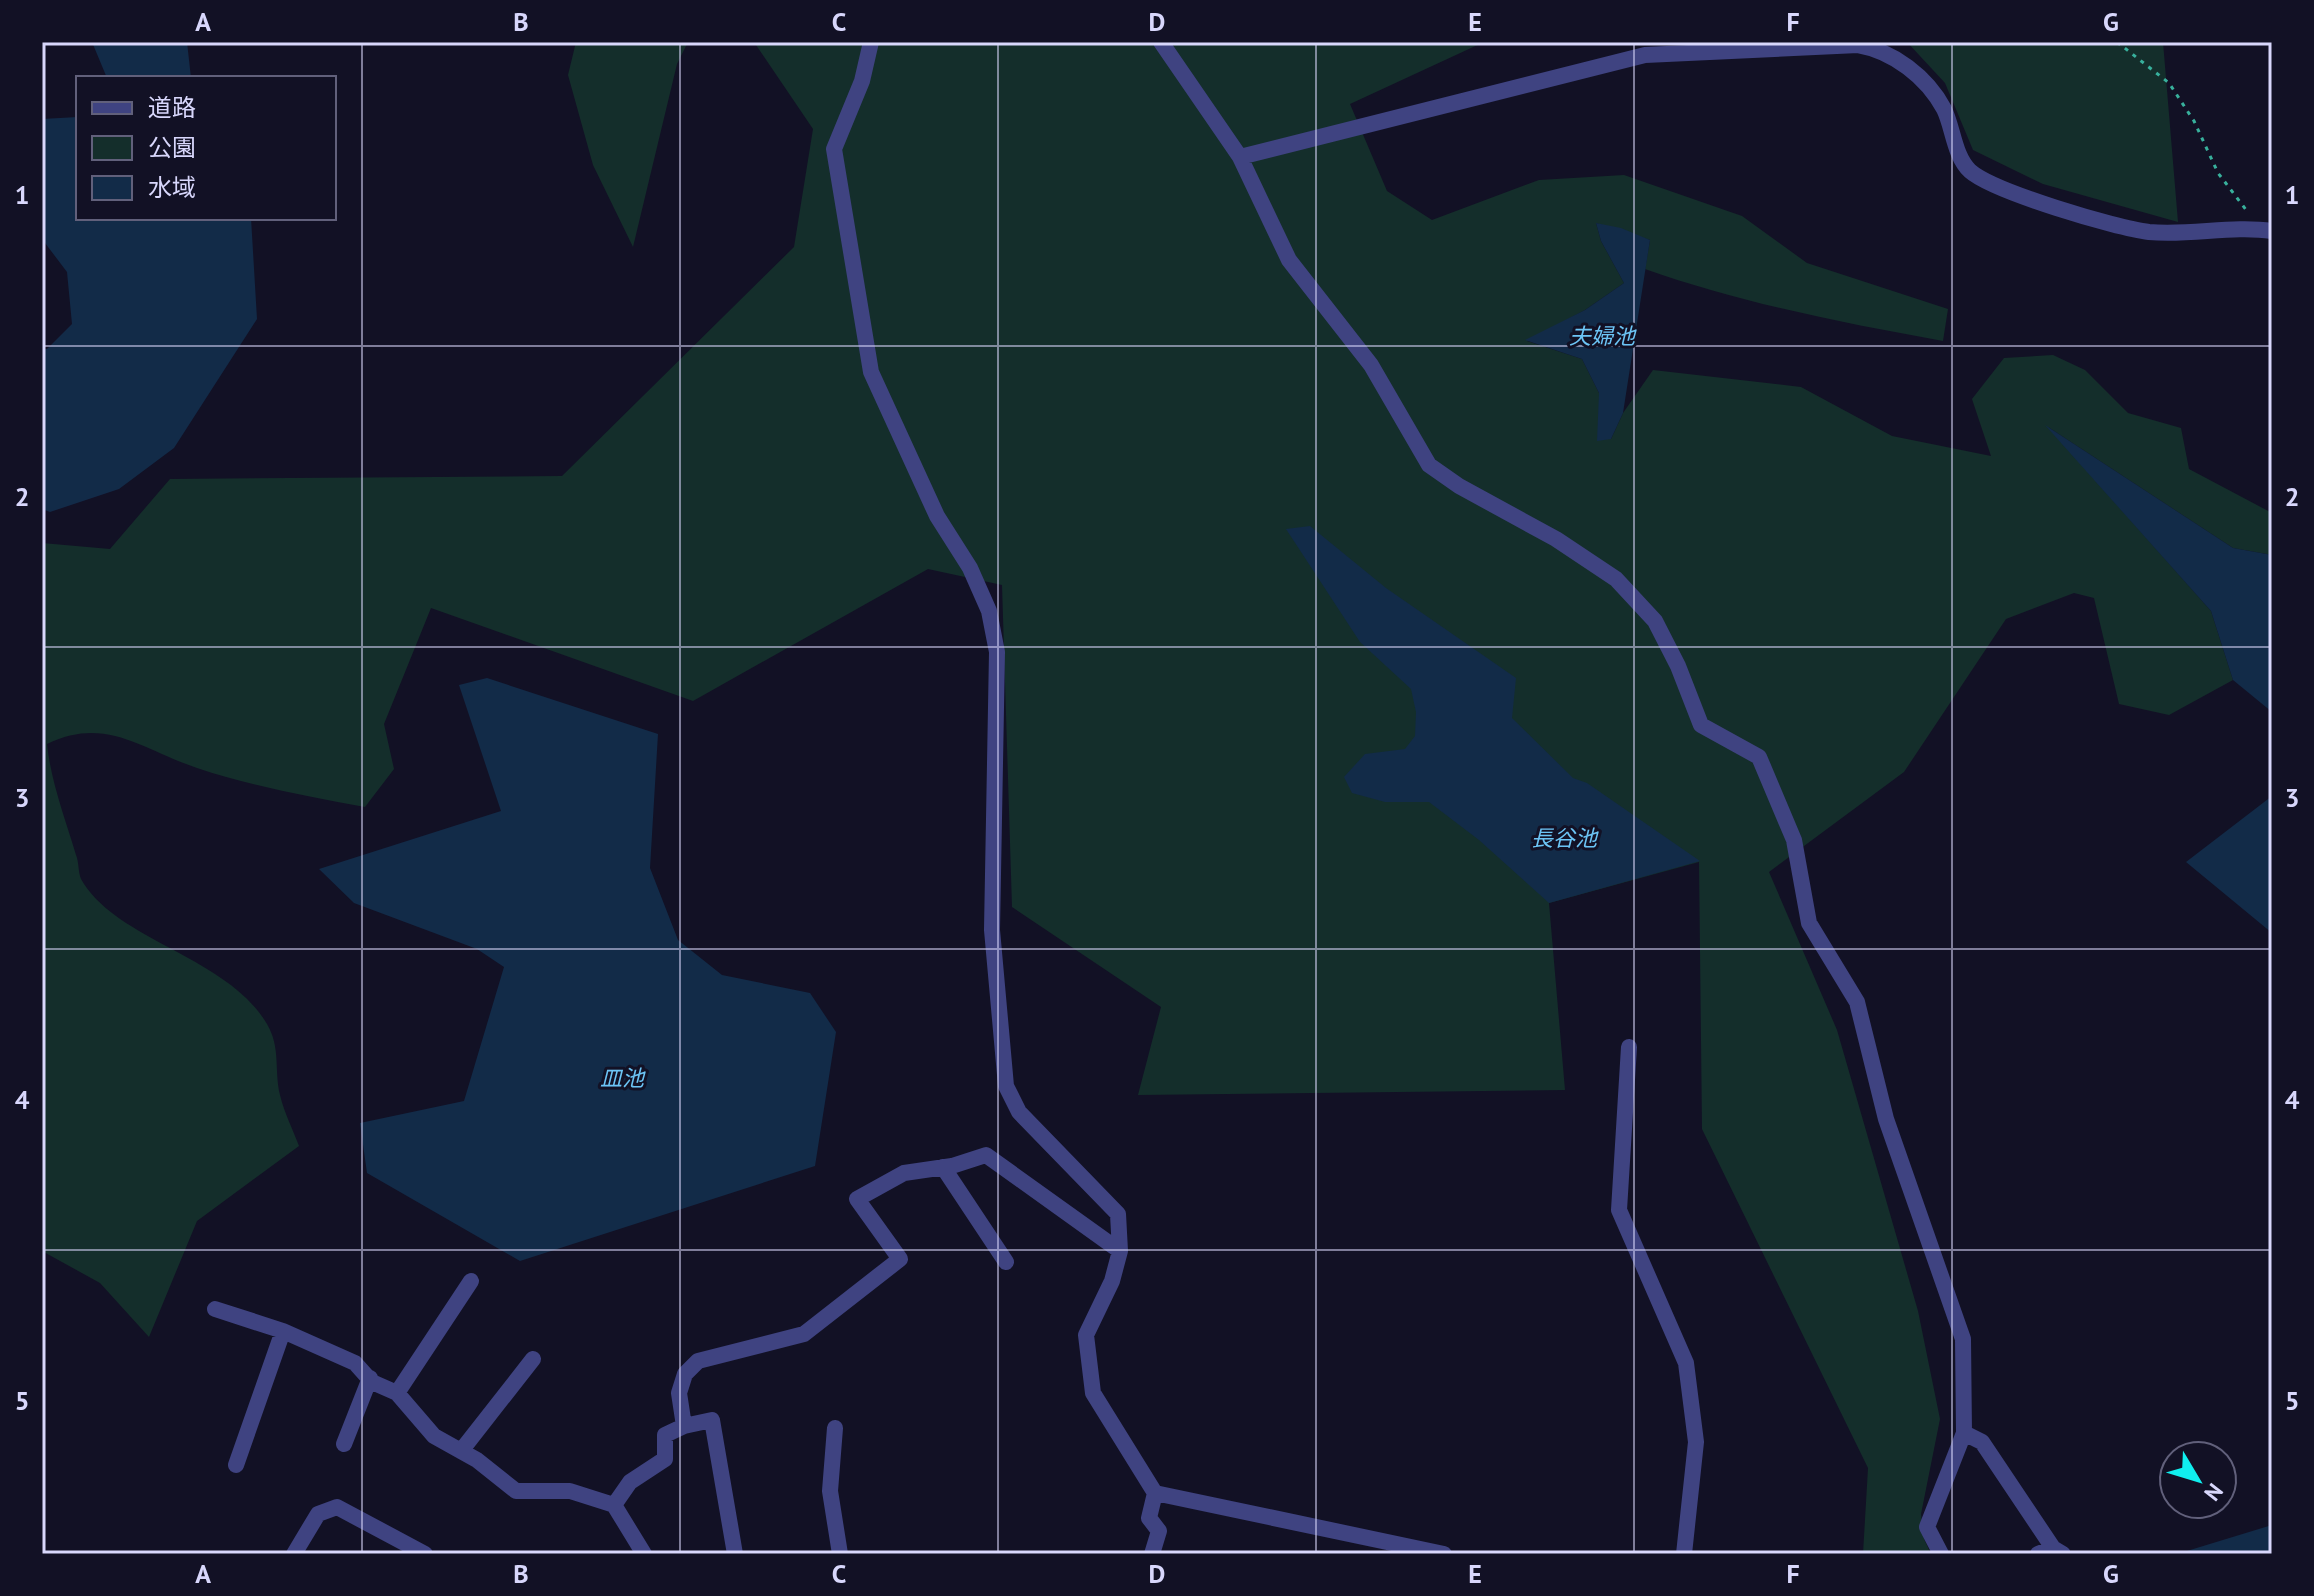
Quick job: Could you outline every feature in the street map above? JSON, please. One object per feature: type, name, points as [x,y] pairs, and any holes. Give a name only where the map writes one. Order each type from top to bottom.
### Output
[{"type":"street","points":[[871,42],[862,81],[834,149],[871,372],[937,516],[970,568],[989,611],[997,652],[992,930],[1006,1086],[1019,1112],[1118,1214],[1120,1251],[1112,1281],[1086,1335],[1089,1376],[1093,1393],[1155,1493],[1149,1518],[1159,1531],[1152,1554]]},
{"type":"street","points":[[1161,42],[1240,157],[1289,260],[1371,365],[1429,465],[1616,579],[1655,621],[1678,666],[1701,725],[1759,757],[1794,840],[1809,923],[1857,1002],[1886,1119],[1963,1339],[1964,1433],[1927,1527],[1941,1554]]},
{"type":"street","points":[[1240,157],[1645,55],[1858,45],[1876,48],[1918,76],[1944,109],[1969,170],[2000,187],[2123,227],[2151,232],[2266,230]]},
{"type":"street","points":[[1629,1047],[1619,1210],[1686,1363],[1696,1442],[1684,1554]]},
{"type":"street","points":[[684,1426],[679,1393],[685,1374],[698,1361],[804,1334],[900,1259],[857,1199],[904,1173],[943,1167],[986,1155],[1120,1251]]},
{"type":"street","points":[[943,1167],[1006,1262]]},
{"type":"street","points":[[397,1393],[471,1281]]},
{"type":"street","points":[[215,1309],[283,1331],[355,1363],[370,1378],[397,1393],[434,1436],[461,1451],[516,1491],[570,1491],[614,1505],[644,1554]]},
{"type":"street","points":[[236,1465],[283,1331]]},
{"type":"street","points":[[461,1451],[533,1359]]},
{"type":"street","points":[[344,1444],[370,1378]]},
{"type":"street","points":[[614,1505],[630,1482],[665,1459],[665,1435],[684,1426],[712,1420],[735,1554]]},
{"type":"street","points":[[835,1428],[830,1491],[840,1554]]},
{"type":"street","points":[[1964,1433],[1982,1442],[2051,1552]]},
{"type":"street","points":[[1155,1493],[1444,1554]]},
{"type":"street","points":[[294,1554],[318,1514],[337,1507],[425,1554]]},
{"type":"path","points":[[2117,42],[2169,83],[2194,121],[2218,173],[2266,230]]},
{"type":"green space","points":[[576,42],[688,42],[677,64],[633,247],[593,165],[568,75]]},
{"type":"green space","points":[[754,42],[1484,42],[1350,104],[1387,191],[1432,220],[1539,180],[1624,175],[1742,216],[1807,263],[1948,309],[1943,341],[1755,302],[1645,269],[1650,240],[1596,223],[1601,241],[1624,283],[1585,310],[1527,341],[1582,359],[1599,393],[1611,439],[1623,413],[1653,370],[1801,387],[1892,436],[1991,456],[1972,399],[2004,358],[2053,355],[2085,370],[2128,413],[2181,428],[2189,469],[2272,513],[2272,555],[2233,548],[2048,427],[2211,611],[2233,680],[2169,715],[2119,704],[2094,598],[2074,593],[2006,619],[1904,772],[1769,872],[1837,1030],[1918,1311],[1940,1419],[1921,1514],[1924,1539],[1931,1554],[1863,1554],[1868,1468],[1702,1129],[1699,862],[1549,903],[1565,1090],[1138,1095],[1161,1007],[1012,907],[1002,585],[928,569],[693,701],[431,608],[384,724],[394,769],[365,807],[217,774],[106,734],[68,736],[47,744],[55,786],[81,879],[97,900],[119,918],[226,981],[249,1001],[271,1033],[276,1050],[280,1095],[299,1146],[197,1221],[149,1337],[100,1283],[42,1251],[42,543],[110,549],[170,479],[562,476],[794,247],[813,129]]},
{"type":"green space","points":[[1907,42],[2163,42],[2178,222],[2043,184],[1973,150],[1945,83]]},
{"type":"water","points":[[92,42],[187,42],[191,76],[106,76]]},
{"type":"water","points":[[76,117],[76,220],[251,220],[257,319],[174,448],[119,489],[50,512],[42,509],[42,349],[47,349],[72,324],[67,272],[42,239],[42,119]]},
{"type":"water","name":"夫婦池","points":[[1596,223],[1621,228],[1650,240],[1623,413],[1611,439],[1597,441],[1599,393],[1582,359],[1525,340],[1585,310],[1624,283],[1601,241]]},
{"type":"water","points":[[2045,425],[2233,548],[2272,555],[2272,712],[2233,680],[2211,611]]},
{"type":"water","name":"長谷池","points":[[1310,526],[1386,588],[1516,678],[1512,718],[1573,778],[1587,783],[1700,861],[1549,903],[1479,840],[1429,802],[1385,802],[1352,793],[1344,777],[1365,754],[1405,749],[1415,736],[1416,712],[1411,689],[1360,642],[1286,529]]},
{"type":"water","name":"皿池","points":[[487,678],[658,734],[650,868],[678,940],[722,975],[810,993],[836,1032],[815,1166],[520,1261],[367,1173],[360,1123],[464,1101],[504,967],[477,949],[354,903],[319,869],[501,811],[459,685]]},
{"type":"water","points":[[2272,796],[2272,933],[2186,862]]},
{"type":"water","points":[[2272,1525],[2272,1554],[2177,1554]]}]
